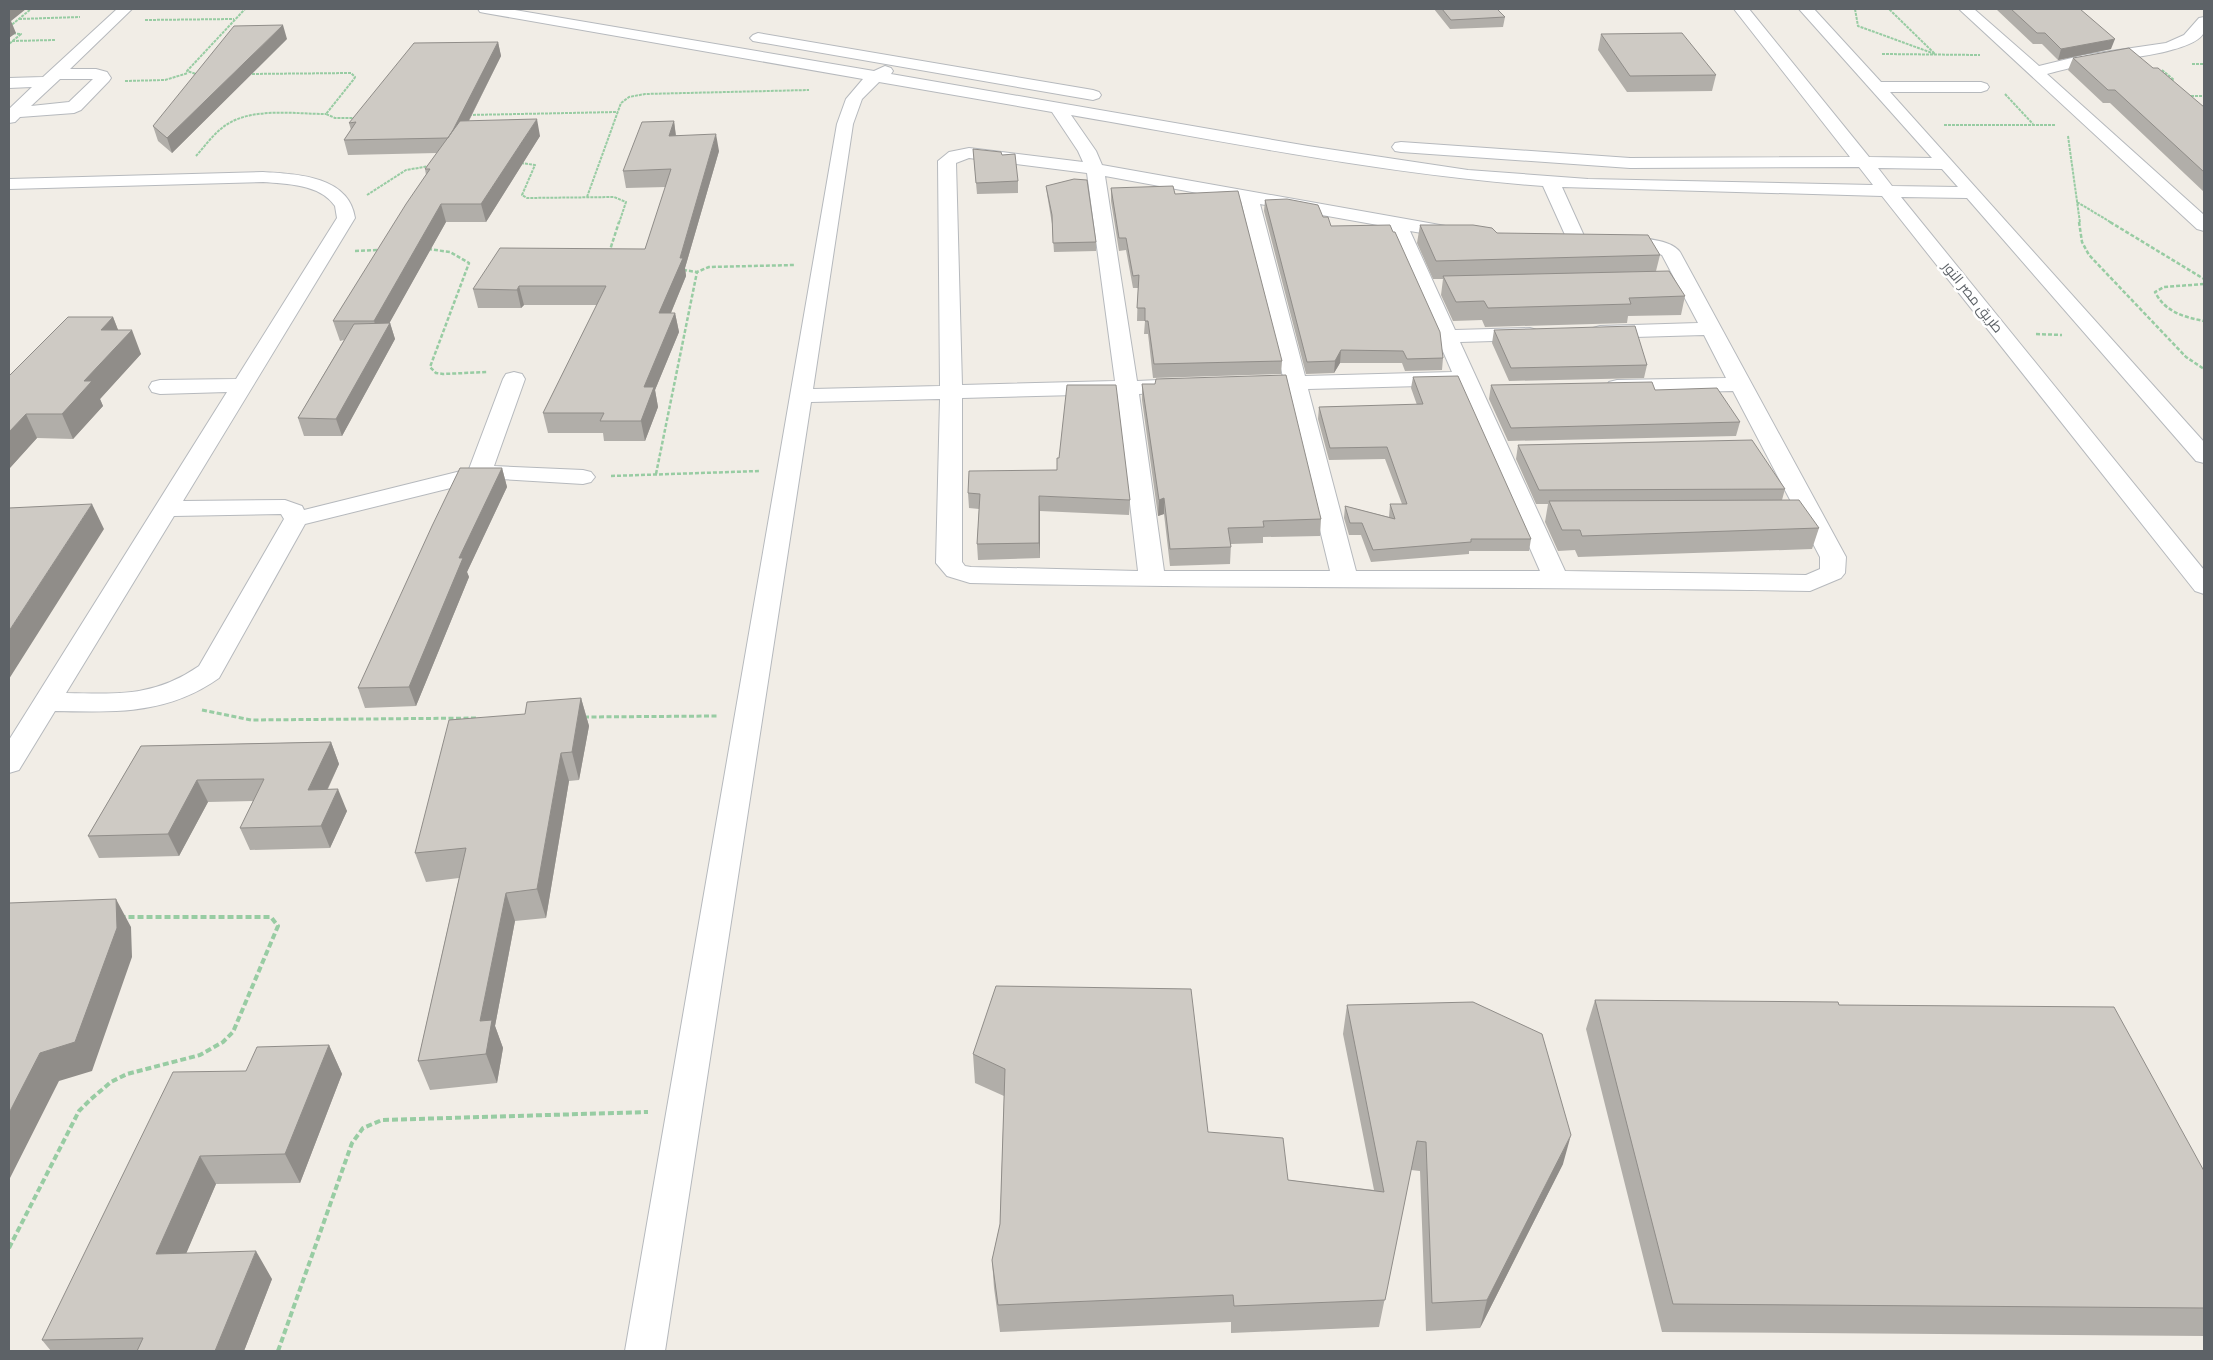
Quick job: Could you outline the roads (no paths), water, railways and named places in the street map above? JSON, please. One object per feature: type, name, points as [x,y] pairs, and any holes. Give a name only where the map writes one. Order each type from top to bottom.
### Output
[{"type":"street","points":[[12,115],[125,9]]},
{"type":"street","points":[[485,9],[874,78],[1308,151],[1468,175],[1550,181],[1724,188],[1971,193]]},
{"type":"street","name":"طريق مصر النور","points":[[1741,9],[2204,586]]},
{"type":"street","points":[[1806,9],[1947,164],[2204,456]]},
{"type":"street","points":[[1966,9],[2204,225]]},
{"type":"street","points":[[2035,72],[2084,60],[2168,47],[2196,34],[2204,21]]},
{"type":"street","points":[[746,36],[1110,98]]},
{"type":"street","points":[[2015,53],[2084,60]]},
{"type":"street","points":[[645,1351],[848,108],[858,92],[874,78],[899,62]]},
{"type":"street","points":[[12,86],[33,70]]},
{"type":"street","points":[[12,86],[52,78],[99,74],[103,78],[75,106],[68,109],[12,115]]},
{"type":"street","points":[[1876,87],[1981,87]]},
{"type":"street","points":[[1058,108],[1087,151],[1094,169],[1127,388],[1152,579]]},
{"type":"street","points":[[1389,145],[1418,150],[1630,163],[1864,162],[1947,164]]},
{"type":"street","points":[[969,153],[1094,169],[1249,196],[1398,224],[1510,242],[1649,245],[1664,248],[1670,252],[1676,281],[1711,329],[1740,384],[1763,444],[1808,512],[1833,557],[1832,573],[1810,583],[1556,579],[1152,579],[970,576],[956,571],[949,563],[951,392],[947,160],[969,153]]},
{"type":"street","points":[[9,184],[263,177],[299,180],[326,189],[343,202],[347,208],[346,218],[326,251],[9,763]]},
{"type":"street","points":[[1550,181],[1578,243]]},
{"type":"street","points":[[1249,196],[1344,580]]},
{"type":"street","points":[[1398,224],[1435,286],[1447,336],[1477,387],[1508,449],[1536,513],[1556,579]]},
{"type":"street","points":[[1584,333],[1711,329]]},
{"type":"street","points":[[1447,336],[1545,334]]},
{"type":"street","points":[[479,474],[514,379]]},
{"type":"street","points":[[1226,385],[1294,383],[1477,387]]},
{"type":"street","points":[[1601,388],[1740,384]]},
{"type":"street","points":[[160,387],[243,385]]},
{"type":"street","points":[[800,396],[1196,386]]},
{"type":"street","points":[[46,702],[147,701],[166,697],[197,682],[208,672],[296,519],[479,474],[501,472],[584,477]]},
{"type":"street","points":[[167,509],[285,507],[293,511],[296,519]]},
{"type":"street","points":[[1779,512],[1808,512]]}]
